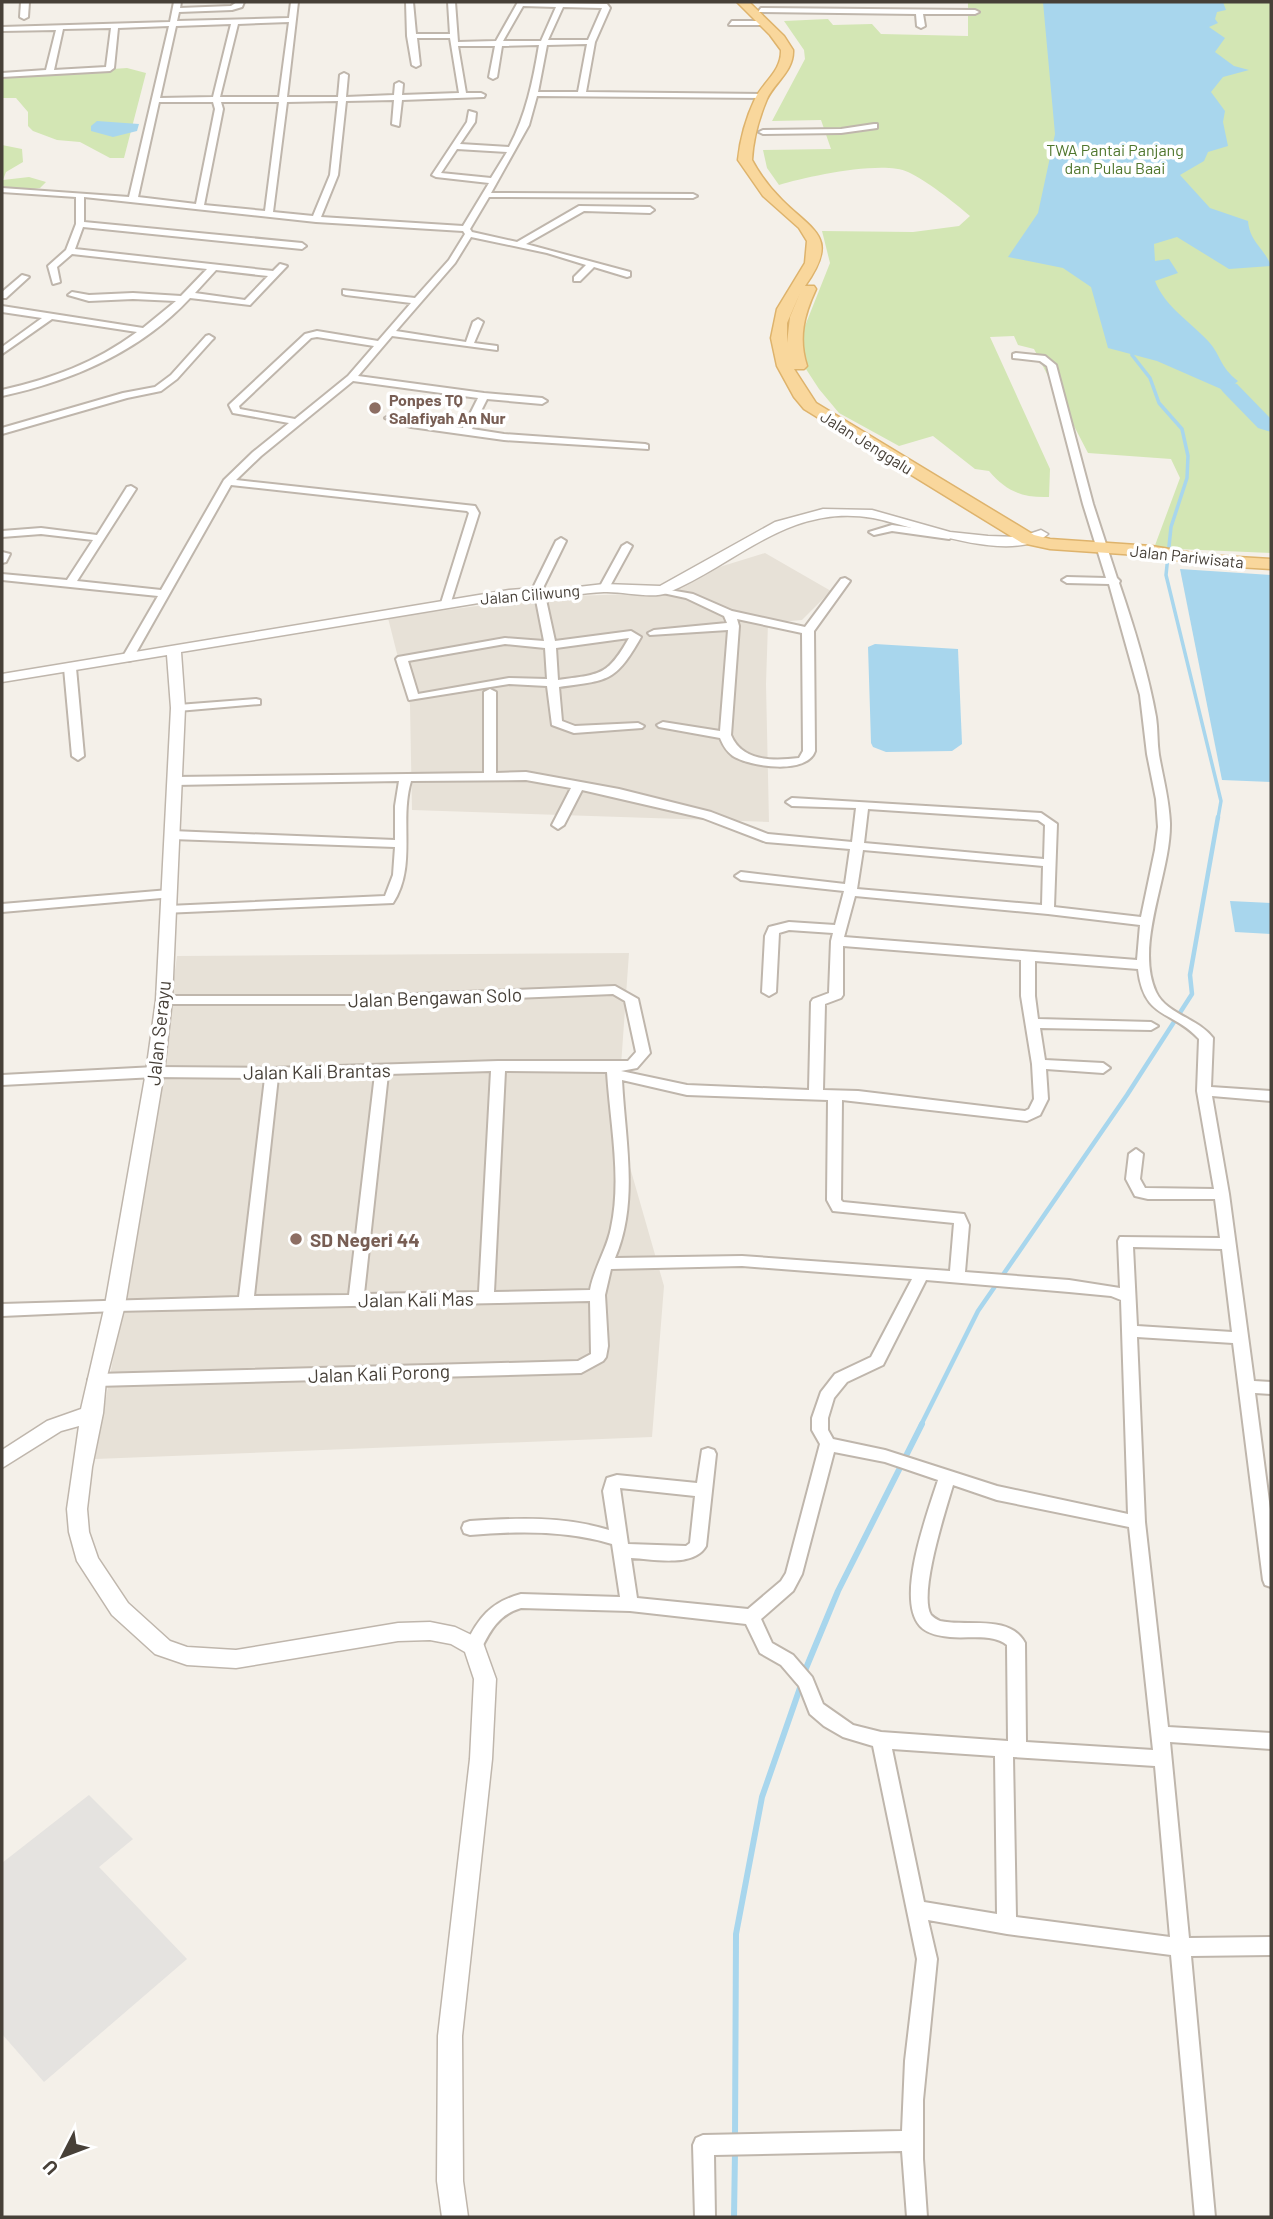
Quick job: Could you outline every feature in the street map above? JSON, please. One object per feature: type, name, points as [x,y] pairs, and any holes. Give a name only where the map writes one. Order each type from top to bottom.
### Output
[{"type":"main road","points":[[743,2],[759,12],[783,41],[787,50],[784,73],[758,145],[759,159],[763,170],[816,236]]},
{"type":"main road","points":[[784,73],[762,96],[747,142],[745,160],[765,190],[816,236]]},
{"type":"main road","name":"Jalan Jenggalu","points":[[816,236],[818,261],[784,306],[777,335],[782,360],[799,393],[810,406],[828,419],[1040,539],[1102,548]]},
{"type":"main road","name":"Jalan Pariwisata","points":[[1102,548],[1152,551],[1204,560],[1271,564]]},
{"type":"street","points":[[24,18],[25,2]]},
{"type":"street","points":[[133,199],[177,6],[232,8],[240,2]]},
{"type":"street","points":[[269,213],[295,2]]},
{"type":"street","points":[[409,2],[416,65]]},
{"type":"street","points":[[452,2],[454,40],[463,96]]},
{"type":"street","points":[[493,77],[499,42],[521,3],[606,7],[591,42],[582,93]]},
{"type":"street","points":[[128,658],[228,482],[257,454],[351,378],[452,261],[525,125],[543,44],[560,6]]},
{"type":"street","points":[[919,10],[921,26]]},
{"type":"street","points":[[733,23],[759,12],[975,12]]},
{"type":"street","points":[[2,30],[291,20]]},
{"type":"street","points":[[200,206],[219,109],[216,100],[235,22]]},
{"type":"street","points":[[2,75],[110,68],[116,25]]},
{"type":"street","points":[[49,73],[60,27]]},
{"type":"street","points":[[411,36],[543,44],[591,42]]},
{"type":"street","points":[[316,219],[334,175],[344,75]]},
{"type":"street","points":[[396,124],[400,84]]},
{"type":"street","points":[[532,98],[582,93],[762,96]]},
{"type":"street","points":[[156,100],[481,95]]},
{"type":"street","points":[[472,113],[471,122],[436,177],[494,181]]},
{"type":"street","points":[[768,120],[841,131],[874,126]]},
{"type":"street","points":[[455,146],[512,150]]},
{"type":"street","points":[[2,190],[133,199],[316,219],[467,231],[627,274]]},
{"type":"street","points":[[56,282],[52,266],[70,251],[80,224],[80,195]]},
{"type":"street","points":[[488,195],[693,196]]},
{"type":"street","points":[[519,244],[583,208],[650,210]]},
{"type":"street","points":[[80,224],[302,246]]},
{"type":"street","points":[[70,251],[274,274]]},
{"type":"street","points":[[577,279],[592,264]]},
{"type":"street","points":[[2,393],[80,370],[145,331],[188,297],[215,266]]},
{"type":"street","points":[[72,295],[83,298],[188,297],[247,303],[283,266]]},
{"type":"street","points":[[2,296],[25,277]]},
{"type":"street","points":[[346,292],[419,301]]},
{"type":"street","points":[[2,309],[145,331]]},
{"type":"street","points":[[3,348],[51,316]]},
{"type":"street","points":[[469,345],[478,322]]},
{"type":"street","points":[[390,333],[494,348]]},
{"type":"street","points":[[298,422],[236,411],[233,405],[309,336],[317,334],[380,344]]},
{"type":"street","points":[[2,431],[126,395],[158,389],[174,377],[209,338]]},
{"type":"street","points":[[1016,356],[1042,358],[1051,365],[1102,548],[1115,581],[1150,718],[1153,755],[1163,805],[1161,850],[1147,922],[1144,965],[1149,993],[1154,1003],[1166,1013],[1193,1026],[1206,1038],[1204,1091],[1222,1194],[1244,1387],[1271,1580]]},
{"type":"street","points":[[351,378],[542,401]]},
{"type":"street","points":[[466,432],[484,396]]},
{"type":"street","points":[[390,418],[423,426],[504,437],[645,447]]},
{"type":"street","points":[[228,482],[471,508],[474,513],[446,603]]},
{"type":"street","points":[[71,583],[131,489]]},
{"type":"street","points":[[662,590],[759,535],[790,521],[814,515],[844,512],[872,514],[949,536]]},
{"type":"street","points":[[874,532],[892,528],[1012,541],[1040,539]]},
{"type":"street","points":[[2,534],[41,531],[99,538]]},
{"type":"street","points":[[561,541],[538,593],[550,645],[556,723],[574,730],[594,731],[638,726]]},
{"type":"street","points":[[604,588],[627,547]]},
{"type":"street","points":[[2,577],[163,593]]},
{"type":"street","points":[[1068,580],[1115,581]]},
{"type":"street","points":[[729,614],[734,626],[725,735],[732,749],[753,759],[793,763],[807,757],[808,631],[845,581]]},
{"type":"street","name":"Jalan Ciliwung","points":[[2,678],[446,603],[604,588],[662,590]]},
{"type":"street","points":[[662,590],[688,596],[729,614],[808,631]]},
{"type":"street","points":[[654,633],[734,626]]},
{"type":"street","points":[[631,634],[635,637],[621,664],[603,677],[554,684],[542,681],[509,681],[413,698],[402,659],[496,642],[550,645],[631,634]]},
{"type":"street","name":"Jalan Serayu","points":[[174,649],[178,708],[164,1000],[155,1072],[115,1305],[96,1380],[77,1508],[79,1532],[88,1561],[106,1591],[140,1630],[163,1648],[208,1659],[236,1659],[398,1632],[430,1631],[455,1636],[474,1646]]},
{"type":"street","points":[[70,668],[78,756]]},
{"type":"street","points":[[490,692],[490,775]]},
{"type":"street","points":[[178,708],[256,702]]},
{"type":"street","points":[[663,726],[725,735]]},
{"type":"street","points":[[175,781],[526,776],[579,785],[715,817],[766,838],[1051,863]]},
{"type":"street","points":[[2,908],[168,902],[386,901],[392,897],[397,886],[401,844],[400,798],[406,777]]},
{"type":"street","points":[[558,825],[579,785]]},
{"type":"street","points":[[792,802],[1041,817],[1051,824],[1048,910]]},
{"type":"street","points":[[816,1094],[818,1002],[836,995],[838,935],[850,890],[863,805]]},
{"type":"street","points":[[172,835],[401,844]]},
{"type":"street","points":[[741,876],[1147,922]]},
{"type":"street","points":[[769,992],[771,936],[774,930],[789,926],[838,935],[1028,957],[1144,965]]},
{"type":"street","points":[[597,1295],[598,1284],[608,1265],[620,1220],[622,1187],[614,1071],[687,1090],[835,1095],[1027,1116],[1035,1112],[1041,1099],[1039,1064],[1028,996],[1028,957]]},
{"type":"street","name":"Jalan Bengawan Solo","points":[[164,1000],[363,1000],[615,990],[631,999],[643,1053],[632,1065]]},
{"type":"street","points":[[1032,1023],[1151,1026]]},
{"type":"street","points":[[1039,1064],[1103,1068]]},
{"type":"street","name":"Jalan Kali Brantas","points":[[2,1080],[155,1072],[272,1073],[498,1066],[614,1071],[632,1065]]},
{"type":"street","points":[[486,1297],[498,1066]]},
{"type":"street","points":[[356,1300],[382,1070]]},
{"type":"street","points":[[246,1304],[272,1073]]},
{"type":"street","points":[[1204,1091],[1271,1096]]},
{"type":"street","points":[[835,1095],[834,1200],[838,1207],[959,1218],[962,1225],[957,1277]]},
{"type":"street","points":[[1136,1154],[1133,1179],[1140,1192],[1222,1194]]},
{"type":"street","points":[[1205,2217],[1178,1947],[1163,1759],[1136,1522],[1125,1241],[1227,1244]]},
{"type":"street","points":[[608,1265],[741,1261],[1015,1281],[1113,1291],[1128,1297]]},
{"type":"street","points":[[455,2217],[450,2181],[450,2036],[481,1759],[485,1679],[474,1646],[484,1624],[507,1604],[521,1601],[630,1604],[751,1617],[787,1586],[794,1574],[828,1444],[820,1430],[820,1418],[827,1396],[841,1378],[877,1361],[922,1274]]},
{"type":"street","name":"Jalan Kali Mas","points":[[2,1310],[115,1305],[597,1295]]},
{"type":"street","name":"Jalan Kali Porong","points":[[96,1380],[581,1367],[598,1357],[600,1346],[597,1295]]},
{"type":"street","points":[[1128,1331],[1240,1338]]},
{"type":"street","points":[[1244,1387],[1271,1388]]},
{"type":"street","points":[[2,1460],[54,1426],[93,1413]]},
{"type":"street","points":[[828,1444],[885,1457],[997,1493],[1136,1522]]},
{"type":"street","points":[[470,1528],[516,1524],[547,1525],[604,1534],[621,1546],[689,1553],[695,1550],[701,1535],[708,1454]]},
{"type":"street","points":[[947,1477],[925,1554],[920,1610],[926,1620],[939,1628],[1005,1633],[1016,1643],[1010,1748],[1007,1925]]},
{"type":"street","points":[[630,1604],[611,1491],[617,1481],[704,1490]]},
{"type":"street","points":[[751,1617],[766,1648],[787,1660],[806,1682],[816,1709],[849,1732],[881,1740],[1163,1759]]},
{"type":"street","points":[[1159,1734],[1271,1741]]},
{"type":"street","points":[[881,1740],[927,1970],[924,2010],[915,2059],[911,2141],[917,2217]]},
{"type":"street","points":[[916,1909],[1007,1925],[1178,1947],[1271,1946]]},
{"type":"street","points":[[705,2217],[703,2145],[911,2141]]},
{"type":"shaded area","points":[[765,553],[831,591],[802,620],[768,623],[766,684],[769,822],[412,810],[410,705],[388,618],[544,597],[632,594]]},
{"type":"shaded area","points":[[629,953],[617,1122],[664,1286],[652,1437],[95,1459],[146,1176],[177,956]]},
{"type":"shaded area","points":[[89,1795],[133,1839],[99,1867],[187,1959],[44,2082],[2,2034],[2,1863]]},
{"type":"green space","name":"TWA Pantai Panjang dan Pulau Baai","points":[[968,2],[1271,2],[1271,553],[1154,548],[1180,478],[1171,459],[1088,453],[1034,349],[1018,345],[1014,336],[990,337],[1050,469],[1049,497],[1015,492],[989,471],[975,469],[933,436],[899,446],[839,413],[804,366],[801,336],[830,263],[822,231],[913,232],[959,226],[970,216],[923,180],[896,169],[844,171],[779,185],[767,168],[763,150],[831,149],[821,120],[772,121],[805,59],[804,50],[784,21],[828,19],[833,25],[872,24],[881,34],[968,36]]},
{"type":"green space","points":[[127,68],[146,73],[124,158],[110,158],[80,142],[57,140],[33,131],[28,126],[28,112],[16,98],[2,98],[2,79],[12,76]]},
{"type":"green space","points":[[2,145],[22,149],[23,162],[6,172],[3,180],[29,177],[46,182],[40,188],[2,194]]},
{"type":"water","points":[[1043,2],[1223,2],[1226,10],[1217,12],[1215,19],[1218,23],[1209,27],[1225,38],[1215,52],[1234,66],[1249,70],[1223,77],[1211,92],[1225,111],[1223,122],[1228,146],[1208,152],[1204,161],[1180,175],[1210,208],[1248,221],[1251,235],[1271,266],[1229,269],[1177,237],[1154,244],[1155,261],[1169,259],[1178,273],[1155,281],[1159,290],[1209,342],[1227,371],[1238,381],[1230,388],[1221,389],[1157,361],[1108,348],[1091,287],[1063,268],[1008,257],[1038,213],[1055,134]]},
{"type":"water","points":[[97,121],[139,124],[137,131],[113,137],[91,131],[91,126]]},
{"type":"water","points":[[1180,569],[1271,575],[1271,782],[1222,780]]},
{"type":"water","points":[[875,644],[958,649],[962,744],[952,751],[886,752],[873,747],[868,647]]},
{"type":"water","points":[[1230,901],[1271,903],[1271,934],[1235,932]]},
{"type":"waterway","points":[[1132,355],[1150,378],[1159,403],[1182,429],[1188,456],[1187,478],[1171,527],[1166,575],[1221,801],[1218,818]]},
{"type":"waterway","points":[[1230,388],[1265,424],[1271,426]]},
{"type":"waterway","points":[[921,1425],[978,1311],[1127,1095],[1192,994],[1190,975],[1218,817]]},
{"type":"waterway","points":[[804,1673],[838,1591],[922,1424]]},
{"type":"waterway","points":[[735,2139],[736,1934],[762,1797],[801,1685]]},
{"type":"waterway","points":[[734,2217],[735,2152]]},
{"type":"place","name":"Ponpes TQ Salafiyah An Nur","points":[[375,408]]},
{"type":"place","name":"SD Negeri 44","points":[[296,1239]]}]
